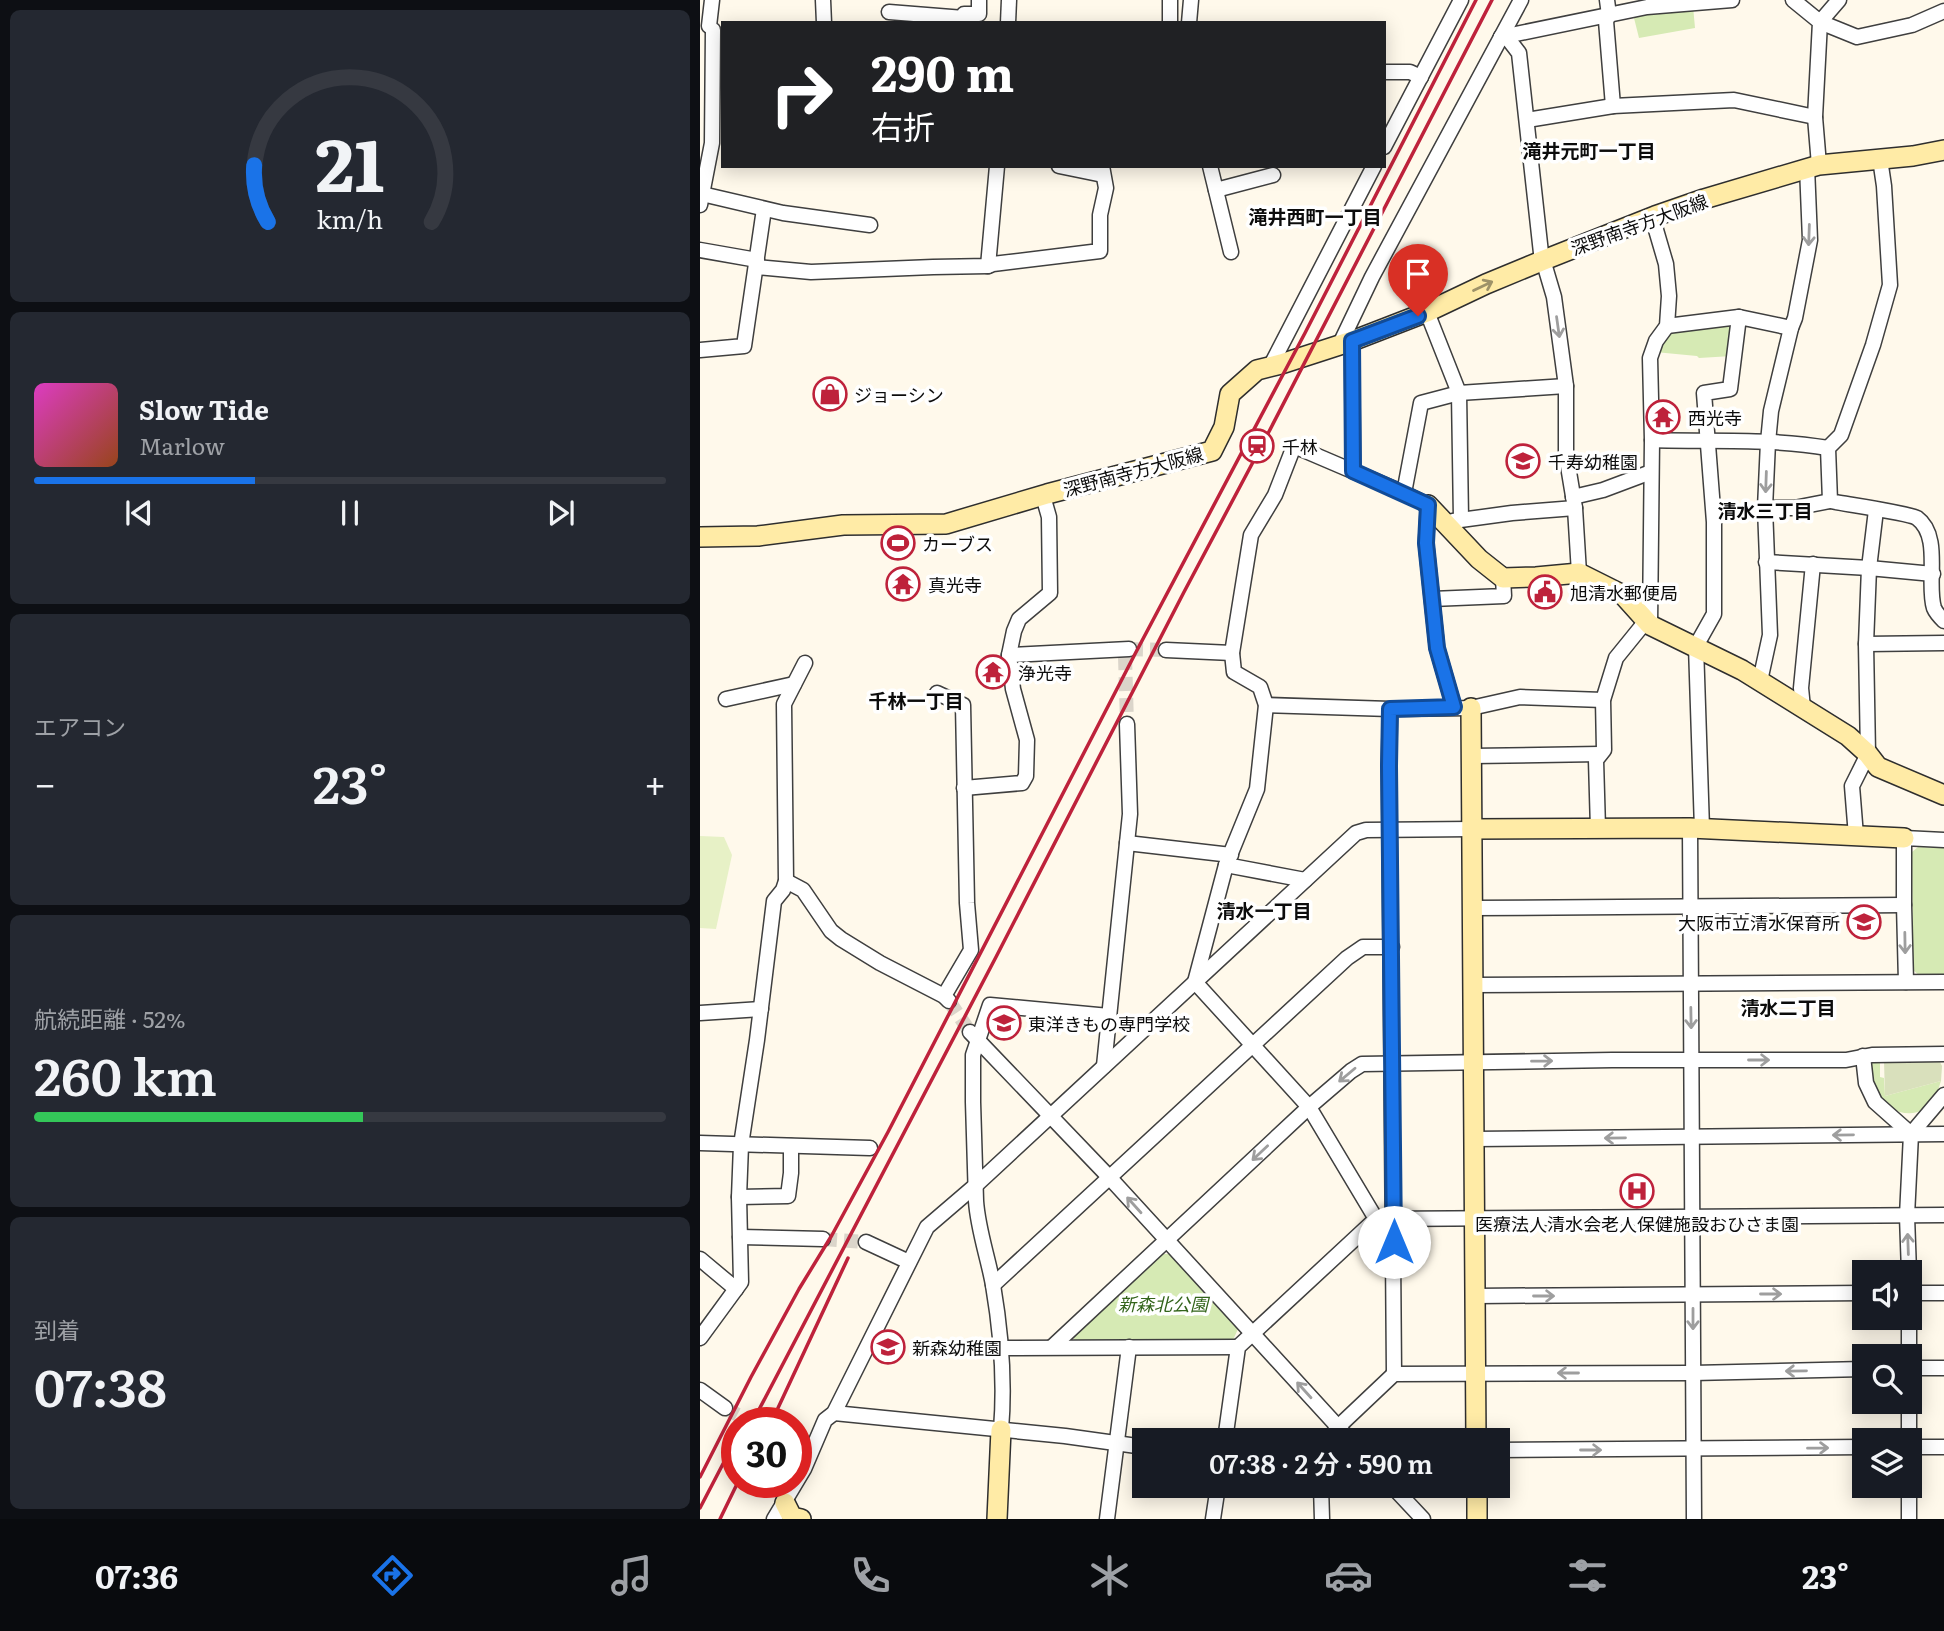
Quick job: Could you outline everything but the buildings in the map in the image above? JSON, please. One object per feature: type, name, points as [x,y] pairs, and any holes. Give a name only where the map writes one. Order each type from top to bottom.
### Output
[{"type":"street","points":[[712,0],[711,28],[718,104],[701,200],[870,225]]},
{"type":"street","points":[[823,0],[824,21]]},
{"type":"street","points":[[889,12],[964,18],[964,14],[978,14],[979,0]]},
{"type":"street","points":[[1008,21],[1009,0]]},
{"type":"street","points":[[1170,0],[1170,21]]},
{"type":"street","points":[[1189,21],[1191,0]]},
{"type":"street","points":[[1386,143],[1461,0]]},
{"type":"street","points":[[1353,471],[1346,342],[1372,277],[1521,0]]},
{"type":"street","points":[[1607,0],[1609,16],[1606,21],[1613,106]]},
{"type":"street","points":[[1501,37],[1647,7],[1732,0]]},
{"type":"street","points":[[1793,0],[1820,22],[1857,37],[1912,25],[1944,11]]},
{"type":"street","points":[[1760,681],[1770,635],[1765,508],[1770,411],[1791,328],[1796,318],[1810,240],[1820,22],[1839,0]]},
{"type":"street","points":[[1501,37],[1509,40],[1519,53],[1541,253],[1553,297],[1566,386],[1566,454],[1574,503],[1579,573]]},
{"type":"street","points":[[1386,72],[1410,72],[1421,77]]},
{"type":"street","points":[[1527,120],[1613,106],[1734,100],[1815,117]]},
{"type":"street","name":"深野南寺方大阪線","points":[[700,537],[758,536],[843,525],[946,524],[1212,451],[1224,427],[1230,394],[1256,370],[1346,342],[1427,312],[1486,284],[1655,216],[1813,166],[1944,151]]},
{"type":"street","points":[[1830,501],[1828,448],[1841,435],[1873,345],[1890,285],[1880,159]]},
{"type":"street","points":[[988,266],[997,168]]},
{"type":"street","points":[[700,250],[811,272],[988,266],[1100,251],[1100,215],[1106,188],[1102,171],[1076,168]]},
{"type":"street","points":[[1210,168],[1231,252]]},
{"type":"street","points":[[1270,367],[1373,168]]},
{"type":"street","points":[[1216,190],[1273,174]]},
{"type":"street","points":[[700,350],[744,346],[764,209]]},
{"type":"street","points":[[1598,828],[1596,760],[1604,750],[1603,700],[1616,658],[1648,623],[1652,440],[1650,358],[1656,341],[1667,326],[1669,296],[1666,264],[1654,223],[1655,216]]},
{"type":"street","points":[[1427,312],[1459,393],[1453,521]]},
{"type":"street","points":[[1667,326],[1739,317],[1791,328]]},
{"type":"street","points":[[1694,1519],[1690,906],[1696,828],[1696,646],[1714,614],[1714,522],[1703,393],[1730,390],[1739,317]]},
{"type":"street","points":[[1404,493],[1421,403],[1459,393],[1566,386]]},
{"type":"street","points":[[1652,440],[1768,442],[1828,448]]},
{"type":"street","points":[[1195,982],[1228,860],[1257,789],[1266,705],[1260,687],[1234,672],[1232,653],[1251,535],[1275,495],[1294,446],[1428,505],[1453,521],[1479,559],[1503,578],[1579,573],[1623,595],[1648,623],[1760,681],[1848,736],[1878,767],[1944,795]]},
{"type":"street","points":[[1453,521],[1574,503],[1651,472]]},
{"type":"street","points":[[964,788],[1022,783],[1026,776],[1027,740],[1013,689],[1009,655],[1019,619],[1050,593],[1049,517],[1043,496]]},
{"type":"street","points":[[1765,508],[1794,508],[1830,501],[1916,517],[1929,533],[1933,605],[1944,621]]},
{"type":"street","points":[[1428,505],[1426,543],[1437,648],[1462,707],[1472,756],[1476,1428]]},
{"type":"street","points":[[1856,836],[1852,786],[1868,754],[1868,568],[1876,510]]},
{"type":"street","points":[[1766,562],[1933,574]]},
{"type":"street","points":[[1803,708],[1801,688],[1813,564]]},
{"type":"street","points":[[1432,599],[1504,596],[1503,578]]},
{"type":"street","points":[[1866,643],[1944,643]]},
{"type":"street","points":[[1166,650],[1232,653]]},
{"type":"street","points":[[1009,655],[1126,651]]},
{"type":"street","points":[[700,1338],[741,1282],[741,1145],[774,901],[786,881],[784,704],[805,663]]},
{"type":"street","points":[[726,699],[794,684]]},
{"type":"street","points":[[786,881],[803,890],[831,931],[841,939],[947,998],[971,950],[967,903],[963,705],[937,693]]},
{"type":"street","points":[[1266,705],[1390,709],[1462,707],[1520,697],[1603,700]]},
{"type":"street","points":[[1390,709],[1394,1374]]},
{"type":"street","points":[[1104,1066],[1130,814],[1127,724]]},
{"type":"street","points":[[1472,756],[1600,754]]},
{"type":"street","points":[[801,1519],[779,1511],[804,1469],[825,1420],[834,1413],[927,1227],[976,1185],[1356,833],[1366,830],[1696,828],[1944,840]]},
{"type":"street","points":[[1904,838],[1906,982]]},
{"type":"street","points":[[1127,843],[1228,860],[1305,880]]},
{"type":"street","points":[[1473,908],[1903,905]]},
{"type":"street","points":[[993,1285],[1357,950],[1363,947],[1392,947]]},
{"type":"street","points":[[1195,982],[1310,1107],[1376,1219]]},
{"type":"street","points":[[1473,985],[1944,982]]},
{"type":"street","points":[[997,1519],[1002,1412],[1000,1348],[993,1285],[978,1216],[973,1102],[974,1036],[990,1004],[1109,1016]]},
{"type":"street","points":[[700,1013],[761,1009]]},
{"type":"street","points":[[974,1036],[1110,1178],[1338,1427],[1394,1374],[1852,1369]]},
{"type":"street","points":[[1052,1347],[1356,1067],[1369,1063],[1846,1059],[1863,1056],[1944,1054]]},
{"type":"street","points":[[1863,1056],[1866,1083],[1875,1102],[1911,1133]]},
{"type":"street","points":[[1909,1260],[1907,1216],[1911,1133],[1944,1095]]},
{"type":"street","points":[[1474,1139],[1944,1134]]},
{"type":"street","points":[[700,1143],[870,1148]]},
{"type":"street","points":[[739,1197],[789,1196],[791,1146]]},
{"type":"street","points":[[1227,1428],[1238,1347],[1376,1219],[1944,1215]]},
{"type":"street","points":[[740,1237],[823,1239]]},
{"type":"street","points":[[866,1242],[909,1262]]},
{"type":"street","points":[[700,1259],[736,1289]]},
{"type":"street","points":[[1476,1296],[1852,1293]]},
{"type":"street","points":[[1922,1293],[1944,1293]]},
{"type":"street","points":[[1107,1519],[1129,1347]]},
{"type":"street","points":[[1000,1348],[1238,1347]]},
{"type":"street","points":[[1922,1368],[1944,1368]]},
{"type":"street","points":[[700,1390],[724,1407]]},
{"type":"street","points":[[834,1413],[1132,1445]]},
{"type":"street","points":[[1510,1450],[1852,1447]]},
{"type":"street","points":[[1922,1447],[1944,1447]]},
{"type":"street","points":[[1213,1519],[1216,1498]]},
{"type":"street","points":[[1321,1498],[1322,1519]]},
{"type":"street","points":[[1403,1498],[1423,1519]]},
{"type":"street","points":[[1477,1498],[1477,1519]]},
{"type":"street","points":[[1909,1498],[1909,1519]]},
{"type":"green space","points":[[1693,6],[1695,28],[1639,38],[1634,18],[1644,12]]},
{"type":"green space","points":[[1733,321],[1732,356],[1699,358],[1655,352],[1670,328]]},
{"type":"green space","points":[[700,836],[724,837],[732,855],[716,929],[700,928]]},
{"type":"green space","points":[[1918,847],[1944,848],[1944,976],[1920,976],[1913,970],[1912,852]]},
{"type":"green space","points":[[1939,1060],[1942,1066],[1941,1081],[1885,1096],[1884,1061]]},
{"type":"green space","points":[[1869,1062],[1880,1062],[1880,1077],[1884,1078],[1885,1096],[1941,1081],[1936,1097],[1930,1105],[1914,1113],[1890,1107],[1874,1091]]},
{"type":"green space","name":"新森北公園","points":[[1161,1254],[1169,1254],[1238,1329],[1233,1340],[1075,1342],[1073,1335]]},
{"type":"tunnel","points":[[1129,649],[1166,650]]},
{"type":"tunnel","points":[[1125,656],[1127,724]]},
{"type":"tunnel","points":[[949,1001],[970,1032]]},
{"type":"tunnel","points":[[823,1239],[866,1242]]},
{"type":"railway","points":[[700,1477],[751,1377],[888,1132],[1476,0]]},
{"type":"railway","points":[[760,1407],[1492,0]]},
{"type":"railway","points":[[778,1407],[848,1258]]},
{"type":"railway","points":[[700,1508],[721,1468]]},
{"type":"railway","points":[[720,1519],[730,1498]]},
{"type":"place","name":"ジョーシン","points":[[830,394]]},
{"type":"place","name":"西光寺","points":[[1663,417]]},
{"type":"place","name":"千林","points":[[1257,446]]},
{"type":"place","name":"千寿幼稚園","points":[[1523,461]]},
{"type":"place","name":"カーブス","points":[[898,543]]},
{"type":"place","name":"真光寺","points":[[903,584]]},
{"type":"place","name":"旭清水郵便局","points":[[1545,592]]},
{"type":"place","name":"浄光寺","points":[[993,672]]},
{"type":"place","name":"大阪市立清水保育所","points":[[1864,922]]},
{"type":"place","name":"東洋きもの専門学校","points":[[1004,1023]]},
{"type":"place","name":"医療法人清水会老人保健施設おひさま園","points":[[1637,1191]]},
{"type":"place","name":"新森幼稚園","points":[[888,1347]]},
{"type":"district","name":"滝井元町一丁目","points":[[1589,150]]},
{"type":"district","name":"滝井西町一丁目","points":[[1315,216]]},
{"type":"district","name":"清水三丁目","points":[[1765,510]]},
{"type":"district","name":"千林一丁目","points":[[916,700]]},
{"type":"district","name":"清水一丁目","points":[[1264,910]]},
{"type":"district","name":"清水二丁目","points":[[1788,1007]]},
{"type":"route","points":[[1394,1242],[1390,709],[1454,707],[1437,648],[1426,543],[1428,505],[1353,471],[1352,341],[1418,316]]}]
